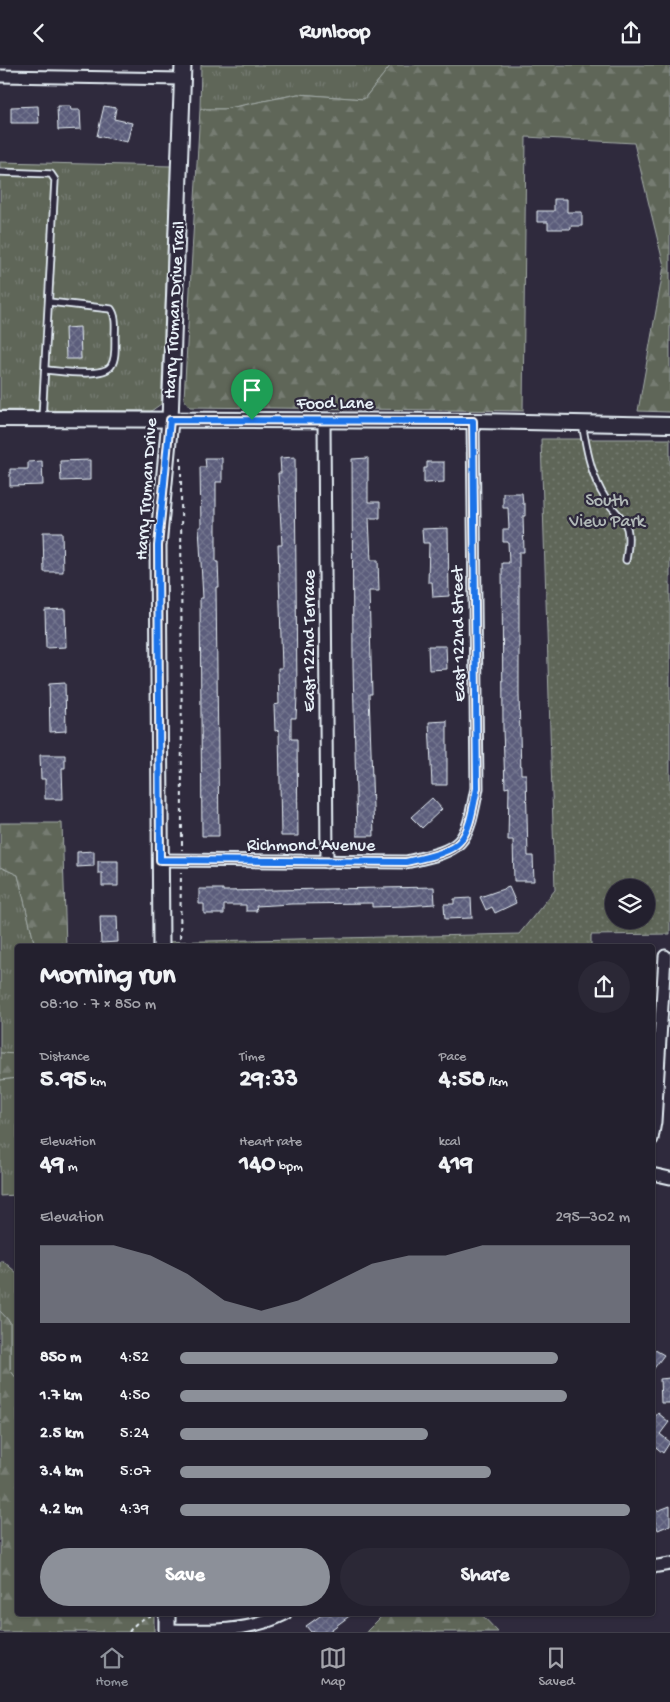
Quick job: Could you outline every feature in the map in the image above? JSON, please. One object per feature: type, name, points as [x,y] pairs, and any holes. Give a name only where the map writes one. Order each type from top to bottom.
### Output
[{"type":"main road","name":"Harry Truman Drive","points":[[161,944],[158,546],[170,420],[182,72]]},
{"type":"main road","points":[[167,1616],[167,1631]]},
{"type":"street","points":[[0,76],[182,72]]},
{"type":"street","name":"Food Lane","points":[[0,419],[473,421],[670,425]]},
{"type":"street","name":"East 122nd Terrace","points":[[324,420],[327,862]]},
{"type":"street","name":"East 122nd Street","points":[[459,843],[466,835],[470,826],[477,788],[473,421]]},
{"type":"street","name":"Richmond Avenue","points":[[160,860],[406,862],[439,855],[459,843]]},
{"type":"street","points":[[655,1113],[666,1017],[665,956]]},
{"type":"street","points":[[655,1175],[670,1179]]},
{"type":"street","points":[[655,1566],[670,1564]]},
{"type":"street","points":[[167,1631],[247,1630],[264,1625],[281,1616]]},
{"type":"lane","points":[[0,172],[51,174],[55,180],[42,420]]},
{"type":"lane","points":[[46,370],[71,373],[104,372],[110,368],[114,361],[115,348],[115,319],[111,309],[49,302]]},
{"type":"lane","points":[[582,423],[588,456],[601,492],[624,520],[629,530],[626,560]]},
{"type":"path","points":[[180,944],[182,861],[181,457]]},
{"type":"path","points":[[129,1632],[134,1624],[147,1616]]},
{"type":"green space","points":[[201,65],[391,65],[364,99],[298,94],[224,109],[200,109]]},
{"type":"green space","points":[[391,65],[670,65],[670,412],[638,411],[664,266],[634,143],[526,137],[523,411],[190,407],[184,399],[200,109],[224,109],[298,94],[364,99]]},
{"type":"green space","points":[[0,162],[171,166],[161,404],[151,411],[0,410]]},
{"type":"green space","name":"South View Park","points":[[541,439],[670,439],[670,934],[591,935],[591,944],[161,944],[161,942],[519,934],[555,890]]},
{"type":"green space","points":[[0,823],[62,823],[66,944],[35,944],[18,875],[0,867]]},
{"type":"green space","points":[[0,867],[18,875],[35,944],[15,944],[15,1054],[0,1053]]},
{"type":"green space","points":[[0,1053],[15,1054],[15,1078],[0,1080]]},
{"type":"green space","points":[[15,1078],[15,1195],[0,1196],[0,1080]]},
{"type":"green space","points":[[0,1261],[3,1261],[15,1271],[15,1376],[10,1370],[10,1322],[0,1311]]},
{"type":"green space","points":[[0,1311],[10,1322],[10,1370],[15,1376],[15,1616],[154,1616],[154,1632],[0,1632]]},
{"type":"green space","points":[[382,1616],[483,1616],[498,1632],[366,1632]]},
{"type":"building","points":[[38,106],[39,123],[11,123],[11,107]]},
{"type":"building","points":[[57,106],[70,106],[71,110],[80,110],[81,129],[58,130]]},
{"type":"building","points":[[104,106],[116,108],[114,119],[132,123],[127,142],[97,136]]},
{"type":"building","points":[[554,199],[567,199],[567,212],[582,212],[582,226],[571,226],[571,229],[548,229],[548,222],[537,222],[537,211],[554,211]]},
{"type":"building","points":[[80,327],[81,359],[66,359],[65,328]]},
{"type":"building","points":[[295,457],[297,696],[296,718],[291,718],[291,739],[297,739],[298,836],[281,836],[279,730],[275,731],[274,705],[279,704],[278,668],[282,668],[278,545],[282,545],[278,473],[281,473],[280,458]]},
{"type":"building","points":[[205,458],[222,458],[222,482],[216,482],[216,562],[218,562],[219,587],[216,587],[219,836],[202,836],[200,598],[203,598],[199,527],[201,527],[200,467],[206,467]]},
{"type":"building","points":[[368,458],[368,502],[380,502],[380,518],[369,518],[371,560],[378,560],[379,591],[369,591],[372,694],[369,694],[374,836],[357,836],[353,667],[352,459]]},
{"type":"building","points":[[90,460],[90,480],[61,481],[60,461]]},
{"type":"building","points":[[42,461],[43,485],[10,486],[10,469],[28,469],[28,462]]},
{"type":"building","points":[[427,462],[444,462],[444,482],[424,483],[424,468],[427,468]]},
{"type":"building","points":[[503,493],[522,493],[523,504],[525,504],[525,516],[523,516],[524,552],[519,552],[519,694],[521,774],[526,774],[528,856],[533,856],[534,881],[514,881],[513,840],[508,840],[509,787],[505,788],[503,729],[502,563],[509,563],[508,542],[503,542],[503,529],[509,529],[508,508],[503,508]]},
{"type":"building","points":[[448,528],[449,596],[433,597],[432,582],[428,582],[429,543],[423,543],[422,529]]},
{"type":"building","points":[[43,532],[62,532],[63,572],[44,572]]},
{"type":"building","points":[[65,609],[66,647],[46,648],[45,610]]},
{"type":"building","points":[[428,646],[446,646],[447,669],[429,670]]},
{"type":"building","points":[[65,683],[66,731],[50,732],[49,684]]},
{"type":"building","points":[[447,721],[447,785],[432,785],[429,722]]},
{"type":"building","points":[[40,755],[65,755],[65,768],[62,768],[63,799],[45,799],[45,779],[41,779]]},
{"type":"building","points":[[432,798],[442,809],[422,828],[411,817]]},
{"type":"building","points":[[94,851],[94,866],[77,867],[77,852]]},
{"type":"building","points":[[98,861],[118,861],[118,886],[102,886],[102,873],[98,873]]},
{"type":"building","points":[[434,887],[435,904],[372,907],[372,903],[291,904],[256,906],[257,911],[246,911],[246,905],[224,905],[224,914],[204,914],[204,904],[199,904],[199,889],[223,889],[223,891]]},
{"type":"building","points":[[509,887],[516,903],[495,913],[492,907],[486,910],[480,897]]},
{"type":"building","points":[[471,898],[472,918],[445,919],[444,904],[454,904],[454,899]]},
{"type":"building","points":[[100,916],[117,916],[118,942],[101,943]]},
{"type":"building","points":[[655,1350],[664,1355],[655,1367]]},
{"type":"building","points":[[670,1378],[670,1403],[661,1403],[660,1379]]},
{"type":"building","points":[[658,1413],[669,1422],[660,1434],[670,1442],[663,1453],[655,1446],[655,1417]]},
{"type":"building","points":[[670,1506],[670,1525],[658,1530],[655,1522],[655,1512]]},
{"type":"building","points":[[320,1616],[349,1616],[328,1632],[311,1632],[306,1626]]},
{"type":"route","points":[[170,420],[252,420],[473,421],[477,788],[470,826],[466,835],[459,843],[439,855],[406,862],[160,860],[158,546],[170,420]]}]
